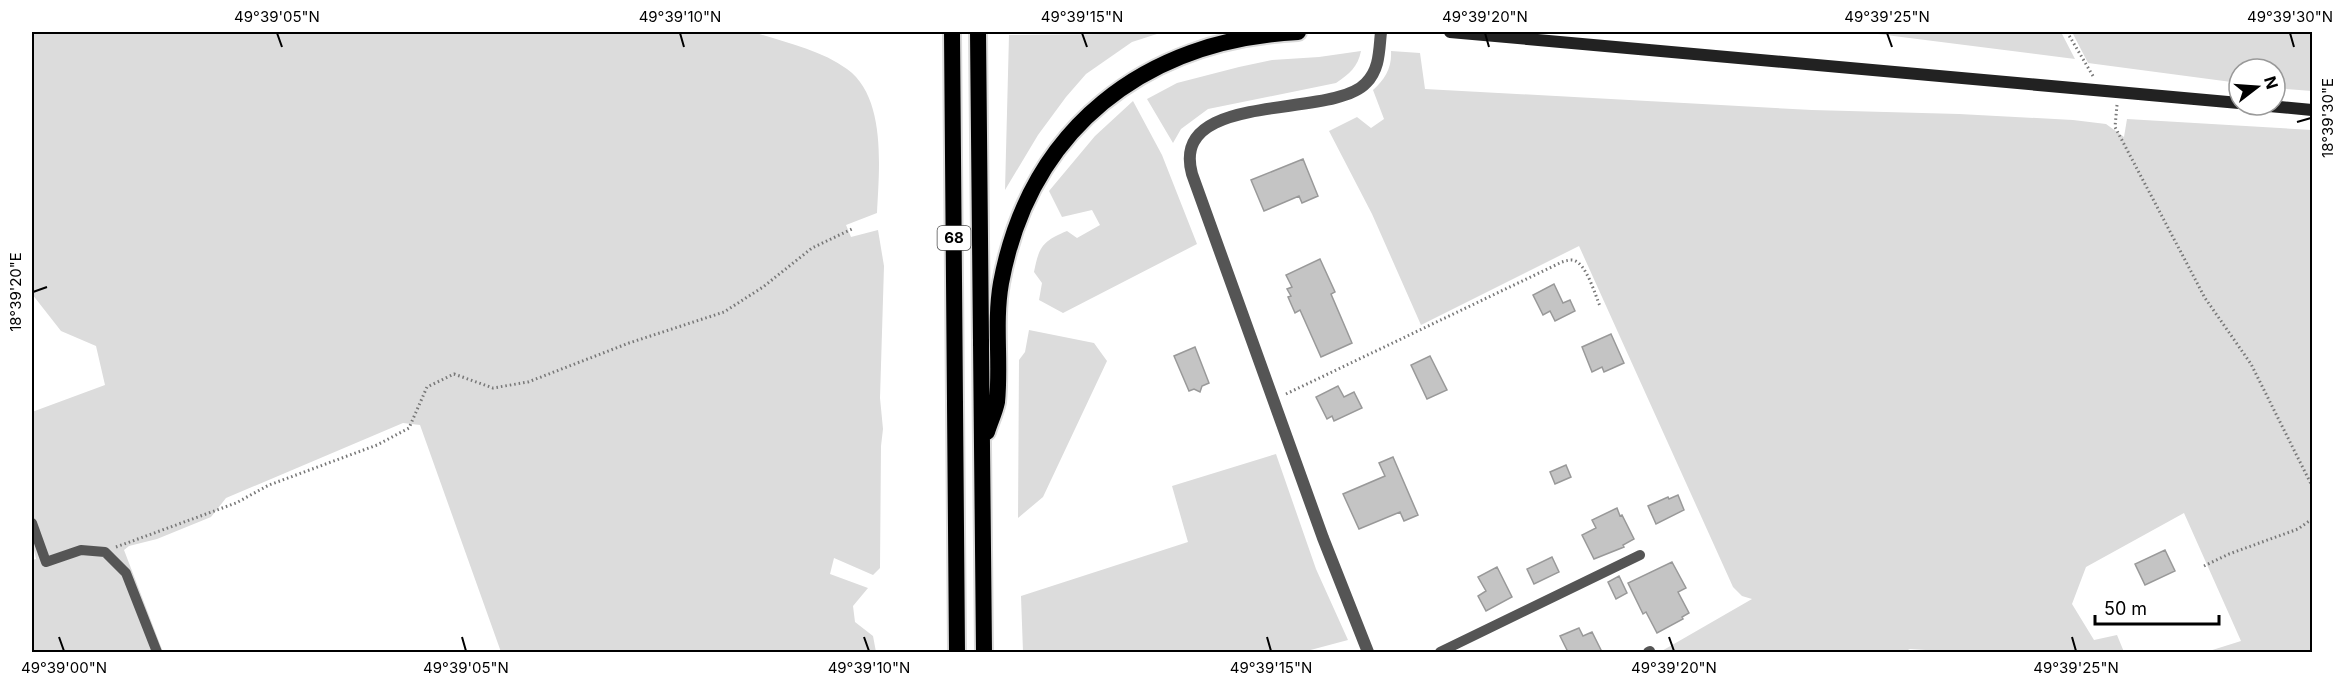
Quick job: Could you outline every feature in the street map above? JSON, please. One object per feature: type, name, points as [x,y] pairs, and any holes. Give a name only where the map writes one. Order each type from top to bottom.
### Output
[{"type":"highway","name":"68","points":[[952,32],[957,652]]},
{"type":"highway","name":"68","points":[[978,32],[984,652]]},
{"type":"highway","points":[[982,444],[997,403],[998,310],[1006,261],[1026,204],[1047,165],[1060,147],[1089,114],[1106,100],[1128,83],[1167,61],[1201,48],[1239,38],[1298,32]]},
{"type":"main road","points":[[1450,32],[2227,102]]},
{"type":"main road","points":[[2287,108],[2313,110]]},
{"type":"street","points":[[1368,652],[1323,538],[1190,167],[1191,151],[1202,131],[1226,118],[1343,96],[1360,89],[1373,74],[1377,64],[1381,32]]},
{"type":"lane","points":[[32,523],[46,562],[81,550],[105,552],[126,573],[157,652]]},
{"type":"lane","points":[[1440,652],[1640,555]]},
{"type":"path","points":[[2067,32],[2082,53],[2101,90]]},
{"type":"path","points":[[2118,92],[2115,127],[2205,298],[2251,364],[2313,486]]},
{"type":"path","points":[[105,552],[236,503],[269,485],[377,445],[409,428],[427,387],[454,374],[493,388],[528,382],[629,343],[724,312],[763,287],[812,248],[852,229]]},
{"type":"path","points":[[1273,399],[1562,262],[1572,260],[1579,263],[1586,272],[1599,306]]},
{"type":"path","points":[[2205,566],[2229,554],[2298,529],[2313,519]]},
{"type":"shaded area","points":[[32,32],[753,32],[814,52],[847,69],[860,82],[869,98],[878,136],[877,213],[846,225],[851,237],[878,230],[884,266],[880,398],[883,429],[880,568],[873,575],[834,558],[830,574],[868,588],[853,606],[855,622],[873,636],[876,652],[501,652],[420,425],[403,423],[226,498],[211,517],[157,539],[129,546],[124,550],[163,652],[32,652],[32,560],[36,559],[32,541],[32,412],[105,385],[96,346],[61,331],[32,294]]},
{"type":"shaded area","points":[[1862,32],[2061,32],[2075,59]]},
{"type":"shaded area","points":[[2072,32],[2312,32],[2312,91],[2287,89],[2287,57],[2227,57],[2227,81],[2088,63]]},
{"type":"shaded area","points":[[1160,33],[1132,42],[1086,74],[1038,135],[1005,190],[1009,35]]},
{"type":"shaded area","points":[[1361,51],[1352,70],[1336,83],[1208,109],[1181,129],[1173,143],[1147,99],[1177,83],[1239,67],[1272,60]]},
{"type":"shaded area","points":[[1391,51],[1420,53],[1425,89],[1812,110],[2073,120],[2106,124],[2124,137],[2127,119],[2312,130],[2312,652],[2206,652],[2241,641],[2184,513],[2086,567],[2072,604],[2094,640],[2117,635],[2124,652],[1957,652],[1910,649],[1903,652],[1660,652],[1752,599],[1742,596],[1733,587],[1579,246],[1421,325],[1372,214],[1329,131],[1357,117],[1371,128],[1384,119],[1373,90],[1387,73]]},
{"type":"shaded area","points":[[1133,101],[1162,155],[1197,244],[1063,313],[1039,300],[1042,283],[1034,272],[1040,250],[1052,238],[1067,231],[1077,238],[1100,225],[1092,210],[1062,217],[1049,191],[1095,136]]},
{"type":"shaded area","points":[[1029,330],[1094,343],[1107,361],[1043,497],[1018,518],[1019,360],[1025,352]]},
{"type":"shaded area","points":[[1276,454],[1316,569],[1348,640],[1303,652],[1023,652],[1021,596],[1188,542],[1172,486]]},
{"type":"building","points":[[1303,159],[1318,196],[1302,203],[1299,196],[1264,211],[1251,180]]},
{"type":"building","points":[[1320,259],[1335,292],[1331,294],[1352,343],[1321,357],[1300,310],[1295,313],[1288,297],[1291,296],[1287,289],[1292,287],[1286,275]]},
{"type":"building","points":[[1554,284],[1563,303],[1570,300],[1575,311],[1555,321],[1550,311],[1543,315],[1533,295]]},
{"type":"building","points":[[1611,334],[1624,363],[1604,372],[1602,367],[1592,372],[1582,347]]},
{"type":"building","points":[[1195,347],[1209,383],[1202,386],[1200,392],[1194,389],[1189,391],[1174,356]]},
{"type":"building","points":[[1430,356],[1447,390],[1427,399],[1411,365]]},
{"type":"building","points":[[1338,386],[1344,397],[1354,392],[1362,408],[1334,421],[1332,416],[1327,419],[1316,397]]},
{"type":"building","points":[[1393,457],[1418,515],[1404,521],[1400,512],[1359,529],[1343,494],[1385,476],[1379,463]]},
{"type":"building","points":[[1566,465],[1571,477],[1555,484],[1550,472]]},
{"type":"building","points":[[1678,495],[1684,510],[1656,524],[1648,506]]},
{"type":"building","points":[[1617,508],[1634,539],[1623,545],[1624,547],[1594,559],[1582,535],[1596,528],[1592,520]]},
{"type":"building","points":[[2165,550],[2175,571],[2145,585],[2135,564]]},
{"type":"building","points":[[1552,557],[1559,572],[1534,584],[1527,569]]},
{"type":"building","points":[[1672,562],[1686,588],[1678,592],[1689,613],[1682,617],[1683,619],[1657,633],[1646,612],[1643,614],[1628,583]]},
{"type":"building","points":[[1497,567],[1512,597],[1486,611],[1478,596],[1486,591],[1478,577]]},
{"type":"building","points":[[1619,576],[1627,593],[1616,599],[1608,582]]},
{"type":"building","points":[[1579,628],[1583,636],[1592,632],[1602,652],[1568,652],[1560,636]]}]
